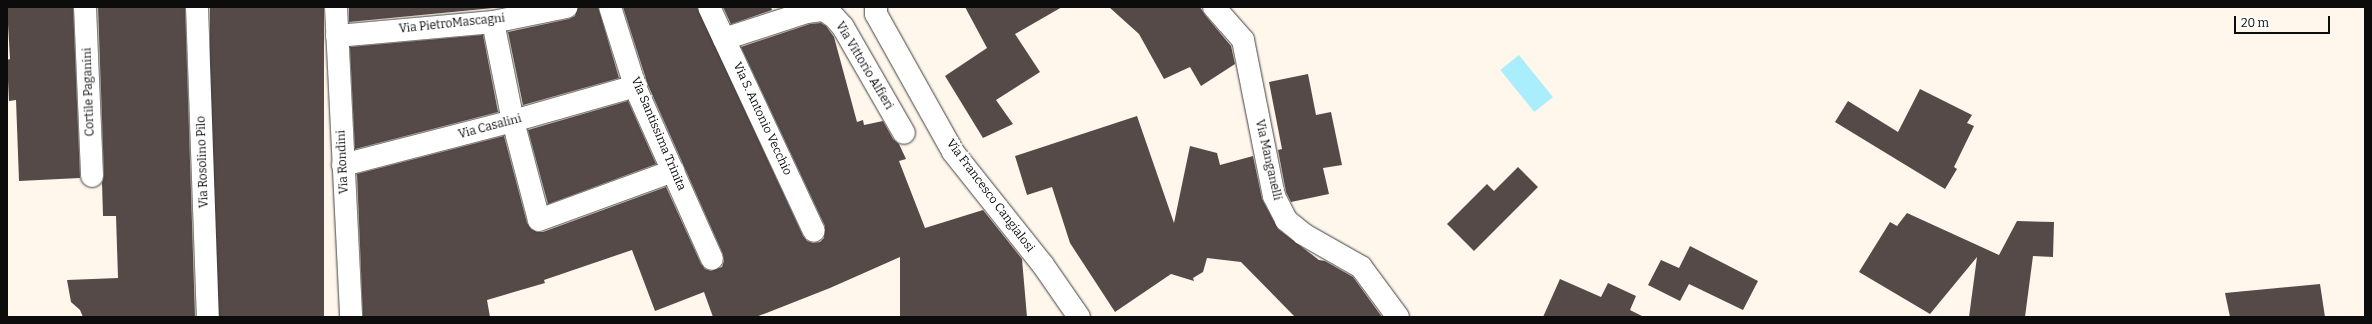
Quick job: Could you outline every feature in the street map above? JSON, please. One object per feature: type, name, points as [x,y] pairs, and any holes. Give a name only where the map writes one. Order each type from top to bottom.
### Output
[{"type":"street","name":"Cortile Paganini","points":[[85,7],[92,176]]},
{"type":"street","name":"Via Rosolino Pilo","points":[[197,7],[208,317]]},
{"type":"street","name":"Via Rondini","points":[[336,7],[351,317]]},
{"type":"street","name":"Via PietroMascagni","points":[[337,36],[493,22],[566,7]]},
{"type":"street","name":"Via Santissima Trinita","points":[[610,7],[636,86],[712,259]]},
{"type":"street","name":"Via S. Antonio Vecchio","points":[[709,7],[814,231]]},
{"type":"street","name":"Via Francesco Cangialosi","points":[[876,7],[876,14],[953,152],[1043,266],[1079,317]]},
{"type":"street","name":"Via Manganelli","points":[[1214,7],[1243,40],[1274,196],[1286,220],[1303,234],[1361,266],[1398,317]]},
{"type":"street","name":"Via Vittorio Alfieri","points":[[724,39],[807,12],[824,10],[834,17],[843,28],[904,133]]},
{"type":"street","points":[[493,22],[513,121],[539,220],[673,171]]},
{"type":"street","name":"Via Casalini","points":[[343,164],[513,121],[636,86]]},
{"type":"water","points":[[1519,55],[1553,97],[1534,112],[1500,70]]},
{"type":"building","points":[[7,7],[73,7],[80,178],[19,181],[16,100],[9,101],[7,60],[10,59]]},
{"type":"building","points":[[98,7],[185,7],[195,317],[83,317],[80,310],[71,302],[67,280],[118,278],[116,216],[103,216],[102,183],[104,175]]},
{"type":"building","points":[[210,7],[324,7],[324,317],[210,317]]},
{"type":"building","points":[[349,7],[504,7],[349,22]]},
{"type":"building","points":[[578,7],[598,7],[619,78],[523,105],[508,32],[569,19],[575,16]]},
{"type":"building","points":[[623,7],[697,7],[803,236],[807,241],[813,243],[820,242],[824,238],[825,226],[741,47],[810,24],[821,23],[826,26],[834,37],[857,122],[863,120],[864,125],[883,121],[893,139],[899,144],[906,159],[899,161],[925,228],[983,210],[1022,259],[1027,317],[900,317],[900,257],[830,288],[756,317],[713,317],[704,292],[655,311],[632,250],[544,280],[545,283],[487,300],[490,317],[363,317],[357,174],[504,136],[527,223],[531,229],[537,232],[543,232],[666,187],[701,264],[705,269],[711,271],[722,267],[724,261],[723,254],[648,85]]},
{"type":"building","points":[[723,7],[771,7],[772,10],[731,24]]},
{"type":"building","points":[[965,7],[1062,7],[1015,34],[1040,72],[996,100],[1013,124],[983,138],[945,76],[987,48]]},
{"type":"building","points":[[1109,7],[1200,7],[1231,46],[1235,64],[1201,86],[1190,67],[1164,79],[1139,34]]},
{"type":"building","points":[[483,35],[498,112],[355,149],[350,47]]},
{"type":"building","points":[[1308,74],[1316,115],[1331,112],[1342,165],[1323,168],[1329,194],[1291,202],[1286,192],[1278,150],[1282,149],[1269,82]]},
{"type":"building","points":[[1920,89],[1972,115],[1967,123],[1974,126],[1954,167],[1957,169],[1945,189],[1835,122],[1848,101],[1898,132]]},
{"type":"building","points":[[628,101],[656,164],[548,204],[528,130]]},
{"type":"building","points":[[1137,116],[1174,223],[1190,146],[1217,153],[1220,165],[1253,156],[1262,199],[1278,229],[1319,260],[1325,261],[1353,277],[1382,317],[1295,317],[1241,262],[1207,258],[1203,272],[1193,278],[1194,281],[1171,274],[1115,312],[1070,243],[1052,187],[1027,195],[1015,156]]},
{"type":"building","points":[[1518,167],[1538,187],[1474,251],[1447,224],[1487,184],[1494,191]]},
{"type":"building","points":[[1907,213],[1999,255],[2017,221],[2054,222],[2053,257],[2033,256],[2025,317],[1969,317],[1977,257],[1930,314],[1859,272],[1890,222],[1897,226]]},
{"type":"building","points":[[1690,246],[1758,281],[1743,310],[1689,284],[1680,301],[1648,285],[1661,260],[1679,268]]},
{"type":"building","points":[[1560,279],[1601,297],[1608,283],[1636,296],[1630,310],[1644,317],[1543,317]]},
{"type":"building","points":[[2320,284],[2325,317],[2230,317],[2225,293]]}]
